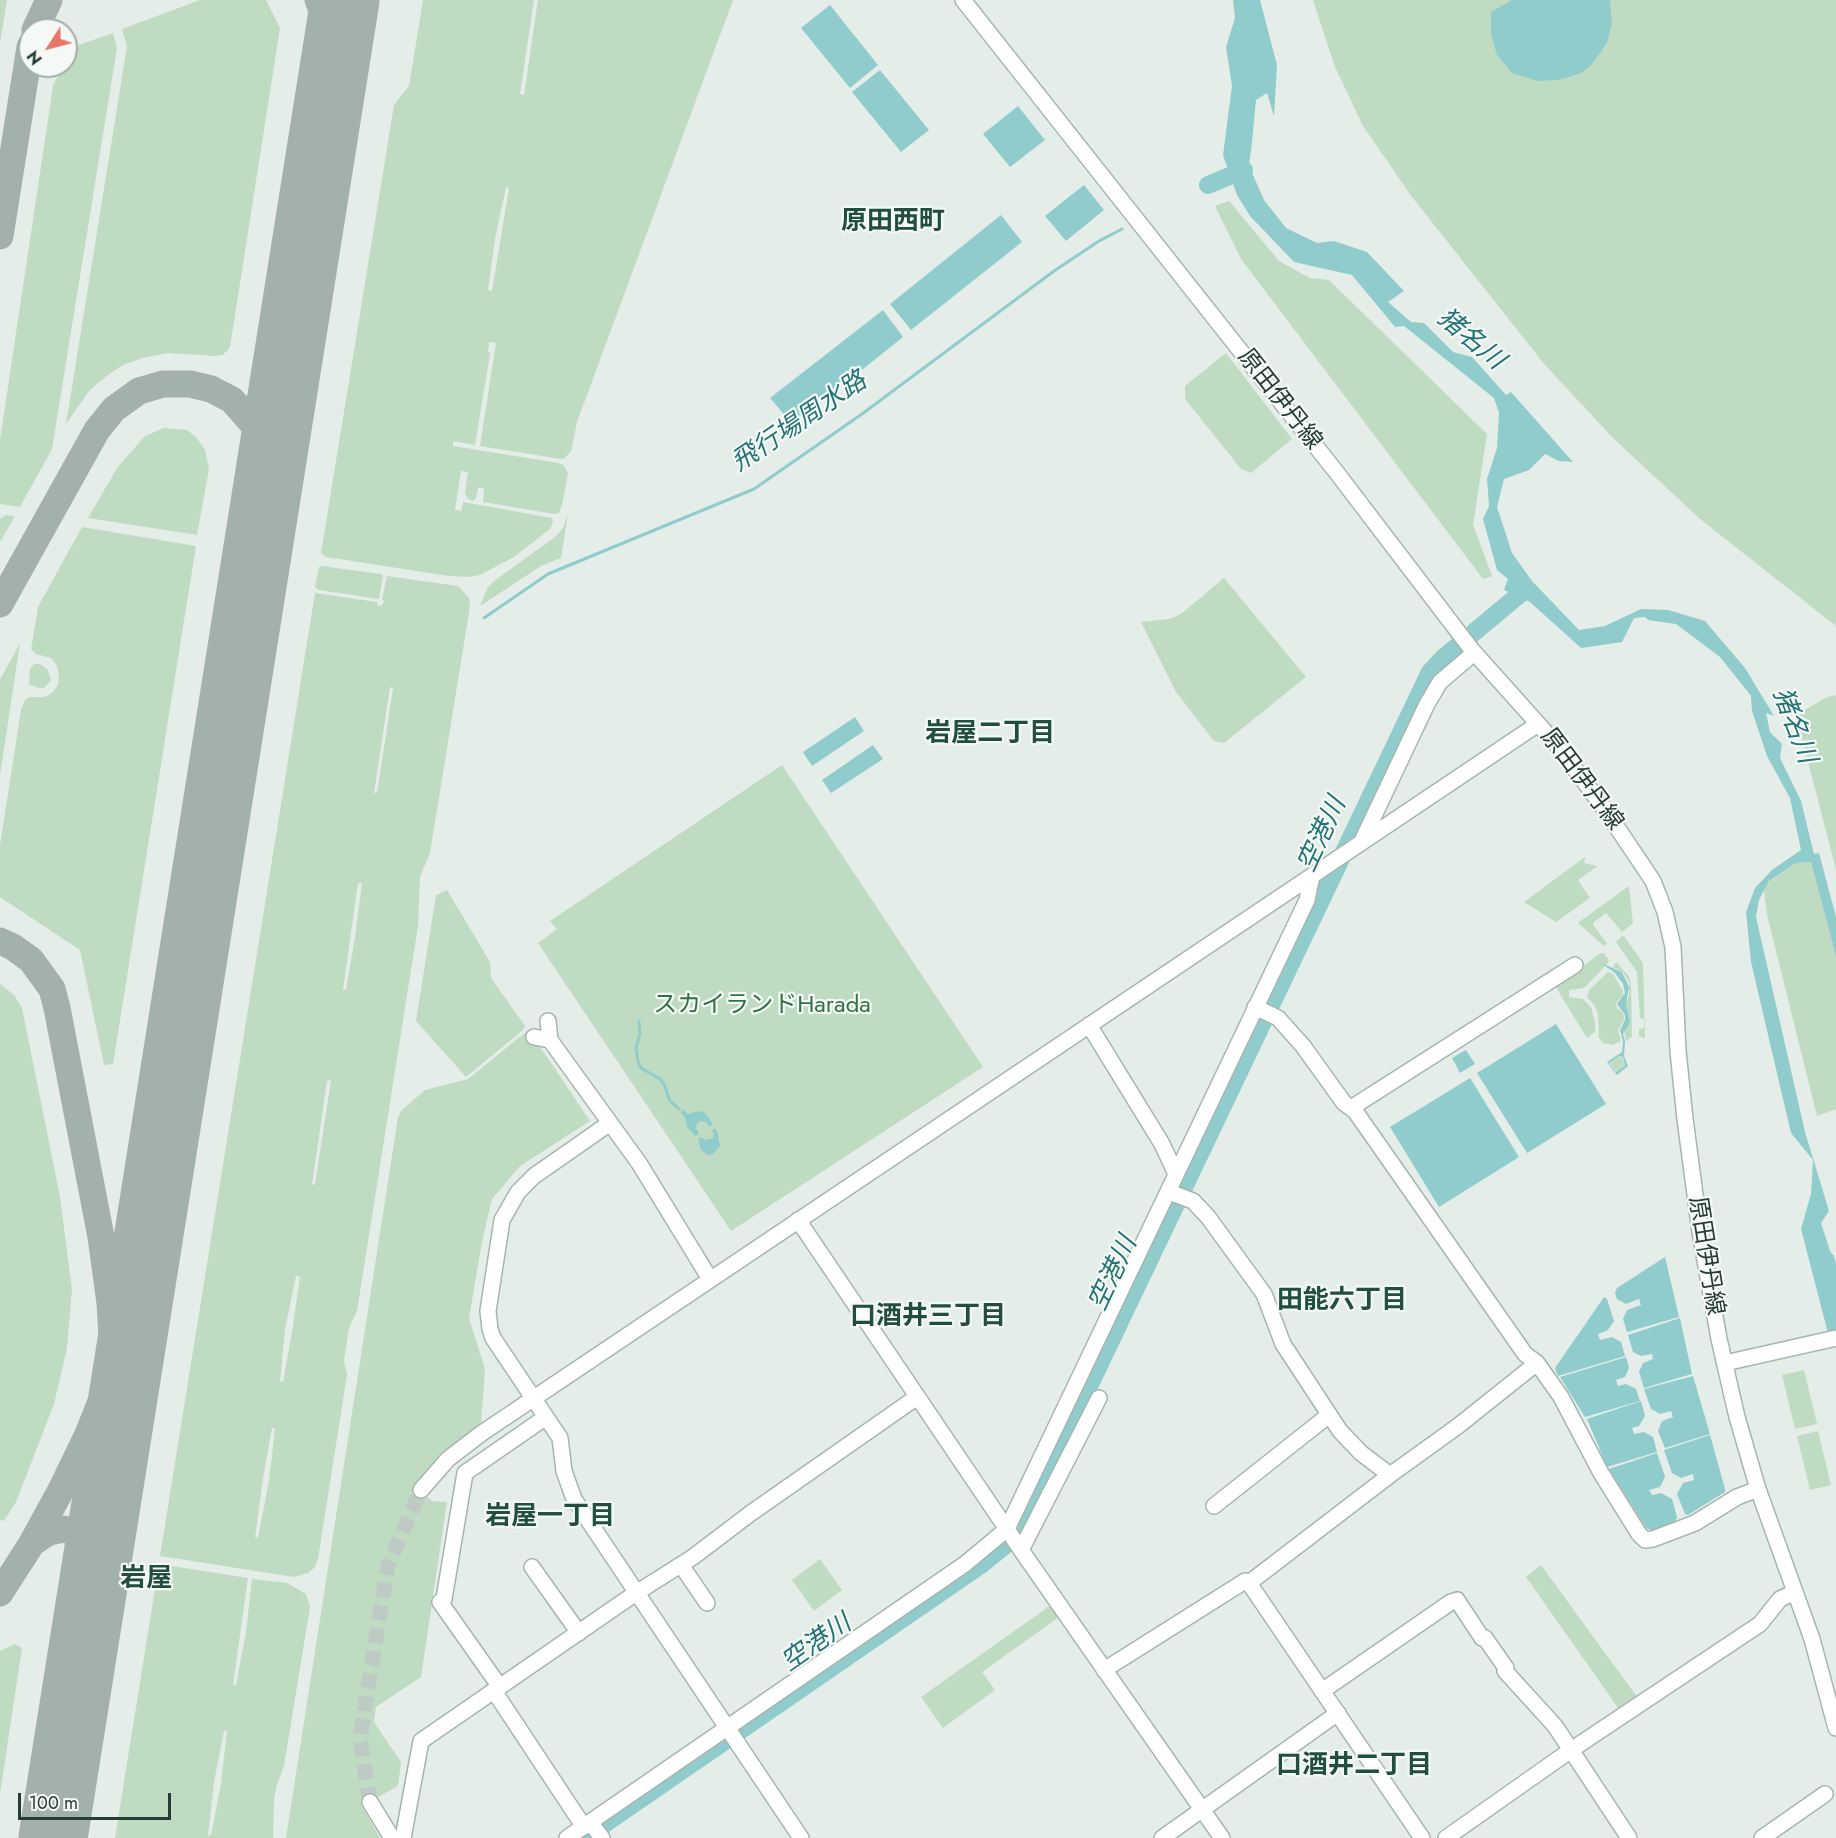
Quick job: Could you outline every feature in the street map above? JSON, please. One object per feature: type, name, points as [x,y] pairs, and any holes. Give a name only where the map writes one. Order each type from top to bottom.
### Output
[{"type":"street","name":"原田伊丹線","points":[[963,0],[1337,473],[1473,652],[1538,724],[1604,808],[1644,864],[1653,881],[1665,912],[1673,947],[1678,1051],[1700,1232],[1725,1362],[1737,1417],[1758,1489],[1823,1674],[1836,1728]]},
{"type":"street","points":[[1360,844],[1426,704],[1440,682],[1473,652]]},
{"type":"street","points":[[421,1490],[448,1459],[533,1398],[1538,724]]},
{"type":"street","points":[[1176,1174],[1258,1008],[1307,900],[1316,874]]},
{"type":"street","points":[[1351,1108],[1575,965]]},
{"type":"street","points":[[1258,1008],[1275,1016],[1303,1046],[1344,1103],[1355,1111],[1525,1354],[1537,1363],[1561,1397],[1601,1473],[1645,1540],[1695,1522],[1737,1497],[1758,1489]]},
{"type":"street","points":[[548,1021],[550,1040],[639,1163],[710,1279]]},
{"type":"street","points":[[1014,1540],[1176,1194],[1176,1174],[1162,1144],[1089,1025]]},
{"type":"street","points":[[534,1037],[550,1040]]},
{"type":"street","points":[[610,1123],[528,1181],[518,1192],[502,1220],[488,1311],[490,1329],[493,1338],[560,1438],[564,1471],[574,1499],[801,1838]]},
{"type":"street","points":[[1176,1194],[1193,1201],[1208,1217],[1264,1294],[1283,1344],[1340,1431],[1360,1453],[1390,1475]]},
{"type":"street","points":[[798,1220],[1014,1540],[1222,1838]]},
{"type":"street","points":[[1725,1362],[1836,1338]]},
{"type":"street","points":[[1249,1583],[1458,1426],[1537,1363]]},
{"type":"street","points":[[403,1838],[421,1741],[681,1565],[917,1397]]},
{"type":"street","points":[[567,1838],[592,1828],[732,1734],[965,1564],[1014,1540],[1099,1398]]},
{"type":"street","points":[[1214,1506],[1329,1415]]},
{"type":"street","points":[[546,1417],[465,1473],[442,1600],[497,1689],[592,1828]]},
{"type":"street","points":[[681,1565],[707,1603]]},
{"type":"street","points":[[532,1567],[579,1633]]},
{"type":"street","points":[[1104,1670],[1245,1581],[1249,1583],[1422,1838]]},
{"type":"street","points":[[1446,1838],[1570,1750],[1760,1624],[1780,1599],[1794,1592]]},
{"type":"street","points":[[1323,1691],[1456,1600],[1506,1668],[1505,1671],[1555,1726],[1629,1838]]},
{"type":"street","points":[[1162,1838],[1338,1713]]},
{"type":"street","points":[[1762,1838],[1825,1794]]},
{"type":"street","points":[[370,1802],[392,1838]]},
{"type":"green space","points":[[0,0],[7,0],[0,43]]},
{"type":"green space","points":[[200,0],[266,0],[280,28],[230,347],[223,355],[168,353],[125,364],[89,391],[66,424],[127,46],[122,29]]},
{"type":"green space","points":[[423,0],[534,0],[520,94],[524,95],[538,0],[733,0],[577,422],[571,451],[565,458],[480,446],[496,343],[489,342],[490,354],[475,445],[453,441],[453,446],[558,463],[563,465],[568,473],[562,505],[559,513],[554,514],[483,502],[484,488],[478,488],[473,501],[468,499],[465,493],[468,472],[461,471],[455,510],[461,511],[463,502],[552,518],[553,522],[550,529],[514,557],[480,575],[469,577],[326,557],[321,553],[394,105],[409,86]],"holes":[[[506,187],[509,188],[492,291],[488,290],[495,239]]]},
{"type":"green space","points":[[1313,0],[1836,0],[1836,626],[1700,519],[1613,438],[1545,365],[1412,197],[1363,126],[1335,67]]},
{"type":"green space","points":[[113,33],[117,48],[52,449],[20,507],[0,504],[0,440],[53,86],[57,78],[78,78],[79,45]]},
{"type":"green space","points":[[1229,201],[1279,261],[1310,278],[1329,280],[1487,434],[1473,525],[1492,576],[1483,579],[1241,259],[1215,206]]},
{"type":"green space","points":[[1226,353],[1292,439],[1251,473],[1241,469],[1185,399],[1185,386]]},
{"type":"green space","points":[[164,428],[187,430],[196,437],[205,450],[209,469],[197,535],[88,518],[117,468],[145,436]]},
{"type":"green space","points":[[568,514],[561,558],[541,566],[480,606],[488,587],[555,537],[563,528]]},
{"type":"green space","points":[[6,515],[15,516],[0,542],[0,519]]},
{"type":"green space","points":[[82,527],[196,546],[113,1064],[104,1065],[80,950],[0,897],[0,845],[21,710],[25,700],[30,697],[44,697],[52,693],[58,685],[57,666],[51,658],[36,654],[31,649],[38,607]]},
{"type":"green space","points":[[321,566],[381,574],[383,576],[379,599],[319,590],[315,587]]},
{"type":"green space","points":[[387,576],[458,586],[469,598],[470,606],[430,853],[420,877],[418,926],[357,1311],[349,1328],[344,1361],[347,1375],[318,1559],[314,1568],[308,1573],[294,1577],[160,1556],[315,593],[377,602],[377,605],[381,606],[384,602],[382,599]],"holes":[[[390,687],[393,688],[377,793],[374,793]],[[358,883],[362,883],[346,990],[343,990]],[[331,1080],[315,1184],[312,1185],[327,1081]],[[296,1276],[300,1277],[292,1332],[283,1382],[280,1382],[285,1329]],[[272,1428],[275,1429],[269,1481],[258,1537],[255,1538],[263,1478]]]},
{"type":"green space","points":[[1224,578],[1306,677],[1224,743],[1214,741],[1176,692],[1141,622],[1169,619],[1181,614]]},
{"type":"green space","points":[[20,643],[0,775],[0,680]]},
{"type":"green space","points":[[34,664],[40,664],[48,670],[51,680],[44,688],[29,684],[30,669]]},
{"type":"green space","points":[[1836,695],[1836,870],[1796,715],[1827,697]]},
{"type":"green space","name":"スカイランドHarada","points":[[782,765],[983,1067],[731,1231],[538,943],[557,929],[550,921]]},
{"type":"green space","points":[[1585,857],[1584,863],[1598,866],[1578,880],[1590,898],[1556,922],[1524,902]]},
{"type":"green space","points":[[1811,862],[1836,957],[1836,1109],[1817,1116],[1767,915],[1764,890],[1769,881],[1796,863]]},
{"type":"green space","points":[[1629,886],[1633,923],[1622,932],[1606,913],[1594,922],[1593,925],[1607,943],[1604,946],[1579,922]]},
{"type":"green space","points":[[447,890],[490,962],[491,978],[525,1026],[466,1077],[416,1021],[436,895]]},
{"type":"green space","points":[[1622,936],[1643,963],[1645,1038],[1639,1036],[1639,1029],[1644,1028],[1644,1019],[1640,1018],[1637,972],[1616,942]]},
{"type":"green space","points":[[1604,953],[1609,960],[1608,963],[1584,988],[1569,990],[1569,997],[1583,999],[1591,1007],[1595,1032],[1587,1038],[1555,986]]},
{"type":"green space","points":[[1616,962],[1629,976],[1631,987],[1632,1037],[1626,1041],[1624,1030],[1630,1022],[1626,1004],[1629,982],[1623,972],[1613,967]]},
{"type":"green space","points":[[1608,972],[1613,974],[1623,991],[1623,995],[1616,1003],[1624,1016],[1618,1030],[1621,1041],[1613,1045],[1603,1043],[1599,1038],[1598,1014],[1595,1006],[1587,997],[1589,990]]},
{"type":"green space","points":[[0,984],[14,995],[22,1008],[60,1197],[72,1290],[67,1348],[54,1404],[16,1502],[4,1521],[0,1520]]},
{"type":"green space","points":[[527,1031],[590,1121],[520,1166],[492,1199],[469,1318],[485,1369],[481,1423],[439,1456],[414,1486],[432,1501],[447,1502],[421,1677],[376,1707],[374,1722],[401,1762],[398,1786],[362,1806],[380,1838],[286,1838],[398,1117],[403,1109],[425,1090],[468,1079]]},
{"type":"green space","points":[[1618,1056],[1622,1057],[1625,1066],[1617,1072],[1610,1063]]},
{"type":"green space","points":[[1804,1370],[1817,1424],[1795,1429],[1782,1375]]},
{"type":"green space","points":[[1818,1431],[1831,1485],[1810,1490],[1797,1436]]},
{"type":"green space","points":[[820,1559],[842,1590],[814,1611],[792,1580]]},
{"type":"green space","points":[[159,1564],[248,1578],[233,1685],[236,1685],[246,1632],[252,1579],[287,1583],[306,1594],[310,1607],[284,1766],[274,1800],[273,1838],[115,1838]],"holes":[[[224,1731],[227,1731],[221,1784],[211,1835],[208,1836],[214,1782]]]},
{"type":"green space","points":[[1541,1565],[1640,1701],[1621,1712],[1526,1577]]},
{"type":"green space","points":[[1051,1605],[1059,1617],[982,1672],[995,1690],[943,1728],[921,1697]]},
{"type":"green space","points":[[15,1644],[22,1648],[0,1794],[0,1651]]},
{"type":"water","name":"猪名川","points":[[1233,0],[1260,0],[1277,65],[1274,116],[1267,93],[1256,100],[1249,166],[1264,200],[1286,228],[1317,243],[1334,241],[1367,252],[1404,291],[1388,302],[1411,322],[1424,323],[1453,352],[1472,357],[1506,395],[1511,392],[1573,462],[1559,461],[1545,454],[1529,470],[1504,479],[1497,507],[1512,553],[1532,581],[1579,630],[1605,626],[1641,609],[1668,610],[1705,621],[1745,668],[1774,716],[1766,713],[1770,732],[1782,744],[1780,758],[1801,801],[1814,854],[1819,853],[1836,917],[1836,957],[1811,862],[1796,863],[1769,881],[1759,900],[1756,917],[1805,1132],[1829,1211],[1821,1223],[1836,1264],[1836,1348],[1828,1333],[1801,1229],[1811,1194],[1813,1160],[1791,1133],[1751,962],[1746,912],[1755,888],[1772,870],[1801,850],[1790,798],[1767,756],[1752,711],[1751,696],[1720,657],[1676,624],[1648,620],[1645,617],[1634,618],[1622,642],[1581,648],[1530,602],[1504,590],[1508,579],[1497,570],[1483,519],[1489,506],[1487,479],[1497,448],[1499,413],[1494,398],[1404,326],[1395,327],[1352,275],[1294,262],[1250,216],[1237,195],[1223,155],[1232,86],[1226,47],[1235,18]]},
{"type":"water","points":[[1512,0],[1610,0],[1612,23],[1607,43],[1592,64],[1582,73],[1559,80],[1537,81],[1512,73],[1497,55],[1491,34],[1491,12]]},
{"type":"water","points":[[830,5],[878,65],[850,88],[801,28]]},
{"type":"water","points":[[880,70],[929,130],[901,152],[852,92]]},
{"type":"water","points":[[1018,106],[1045,140],[1010,167],[983,134]]},
{"type":"water","points":[[1084,185],[1104,210],[1066,241],[1045,216]]},
{"type":"water","points":[[1001,215],[1022,242],[911,330],[890,304]]},
{"type":"water","points":[[883,310],[903,337],[793,425],[770,398]]},
{"type":"water","points":[[855,717],[864,731],[812,766],[803,752]]},
{"type":"water","points":[[873,745],[883,759],[831,793],[822,780]]},
{"type":"water","points":[[1601,963],[1622,972],[1629,987],[1626,1004],[1630,1022],[1623,1034],[1624,1056],[1628,1066],[1617,1075],[1607,1062],[1622,1052],[1623,1041],[1620,1030],[1625,1020],[1625,1015],[1617,1004],[1625,993],[1623,984],[1615,973]],"holes":[[[1619,1056],[1623,1057],[1625,1066],[1616,1072],[1609,1063]]]},
{"type":"water","points":[[1556,1024],[1606,1104],[1527,1153],[1477,1073]]},
{"type":"water","points":[[1466,1050],[1475,1064],[1460,1073],[1452,1058]]},
{"type":"water","points":[[1470,1078],[1519,1157],[1439,1207],[1390,1127]]},
{"type":"water","points":[[683,1110],[688,1114],[699,1111],[705,1113],[713,1124],[709,1127],[706,1122],[700,1121],[695,1126],[699,1134],[695,1136],[687,1127],[681,1112]]},
{"type":"water","points":[[715,1128],[720,1146],[713,1154],[708,1155],[701,1150],[698,1139],[713,1138],[712,1130]]},
{"type":"water","points":[[1665,1257],[1679,1317],[1627,1332],[1623,1319],[1627,1310],[1641,1305],[1639,1299],[1626,1304],[1617,1299],[1615,1293],[1617,1288]]},
{"type":"water","points":[[1604,1297],[1607,1299],[1614,1321],[1608,1330],[1598,1334],[1600,1340],[1612,1337],[1621,1342],[1625,1356],[1558,1376],[1555,1368]]},
{"type":"water","points":[[1680,1318],[1692,1374],[1644,1388],[1639,1372],[1643,1363],[1653,1359],[1652,1354],[1641,1356],[1633,1352],[1628,1335]]},
{"type":"water","points":[[1626,1357],[1629,1368],[1625,1377],[1616,1380],[1618,1386],[1626,1384],[1636,1389],[1640,1401],[1585,1417],[1560,1377]]},
{"type":"water","points":[[1693,1376],[1710,1434],[1665,1448],[1658,1431],[1662,1421],[1673,1417],[1671,1411],[1660,1414],[1651,1409],[1644,1389]]},
{"type":"water","points":[[1641,1401],[1645,1416],[1639,1426],[1632,1428],[1634,1434],[1644,1432],[1653,1437],[1657,1452],[1607,1467],[1587,1419]]},
{"type":"water","points":[[1710,1435],[1725,1492],[1688,1515],[1685,1514],[1677,1494],[1683,1483],[1694,1480],[1693,1474],[1681,1478],[1672,1473],[1664,1450]]},
{"type":"water","points":[[1657,1453],[1665,1477],[1660,1487],[1649,1490],[1652,1495],[1661,1493],[1672,1499],[1677,1517],[1675,1522],[1654,1531],[1646,1528],[1609,1469]]},
{"type":"waterway","name":"飛行場周水路","points":[[1208,185],[1244,170]]},
{"type":"waterway","name":"飛行場周水路","points":[[484,618],[548,574],[754,489],[862,414],[1054,271],[1099,241],[1122,229]]},
{"type":"waterway","name":"空港川","points":[[584,1838],[982,1564],[1018,1535],[1430,672],[1442,659],[1526,589]]},
{"type":"waterway","points":[[639,1022],[640,1033],[636,1048],[638,1062],[641,1068],[660,1079],[670,1101],[679,1109]]},
{"type":"taxiway","points":[[41,18],[49,0]]},
{"type":"taxiway","points":[[318,0],[329,28],[331,42],[332,76],[329,99]]},
{"type":"taxiway","points":[[0,236],[25,78]]},
{"type":"taxiway","points":[[0,604],[97,430],[114,409],[139,391],[163,384],[190,384],[211,389],[232,400],[253,424],[263,444],[268,465],[268,487]]},
{"type":"taxiway","points":[[0,941],[31,960],[52,989],[101,1237],[110,1303],[114,1370],[113,1437],[107,1503]]},
{"type":"taxiway","points":[[120,1347],[137,1290],[150,1230]]},
{"type":"taxiway","points":[[0,1593],[32,1543],[61,1490],[88,1434],[108,1384]]},
{"type":"taxiway","points":[[32,1543],[49,1532],[64,1529],[84,1534],[100,1547]]},
{"type":"runway","points":[[53,1838],[345,0]]},
{"type":"tunnel","points":[[370,1802],[360,1738],[388,1565],[421,1490]]},
{"type":"district","name":"原田西町","points":[[893,223]]},
{"type":"district","name":"岩屋二丁目","points":[[990,735]]},
{"type":"district","name":"田能六丁目","points":[[1342,1302]]},
{"type":"district","name":"口酒井三丁目","points":[[928,1318]]},
{"type":"district","name":"岩屋一丁目","points":[[550,1518]]},
{"type":"district","name":"岩屋","points":[[146,1580]]},
{"type":"district","name":"口酒井二丁目","points":[[1354,1767]]}]
